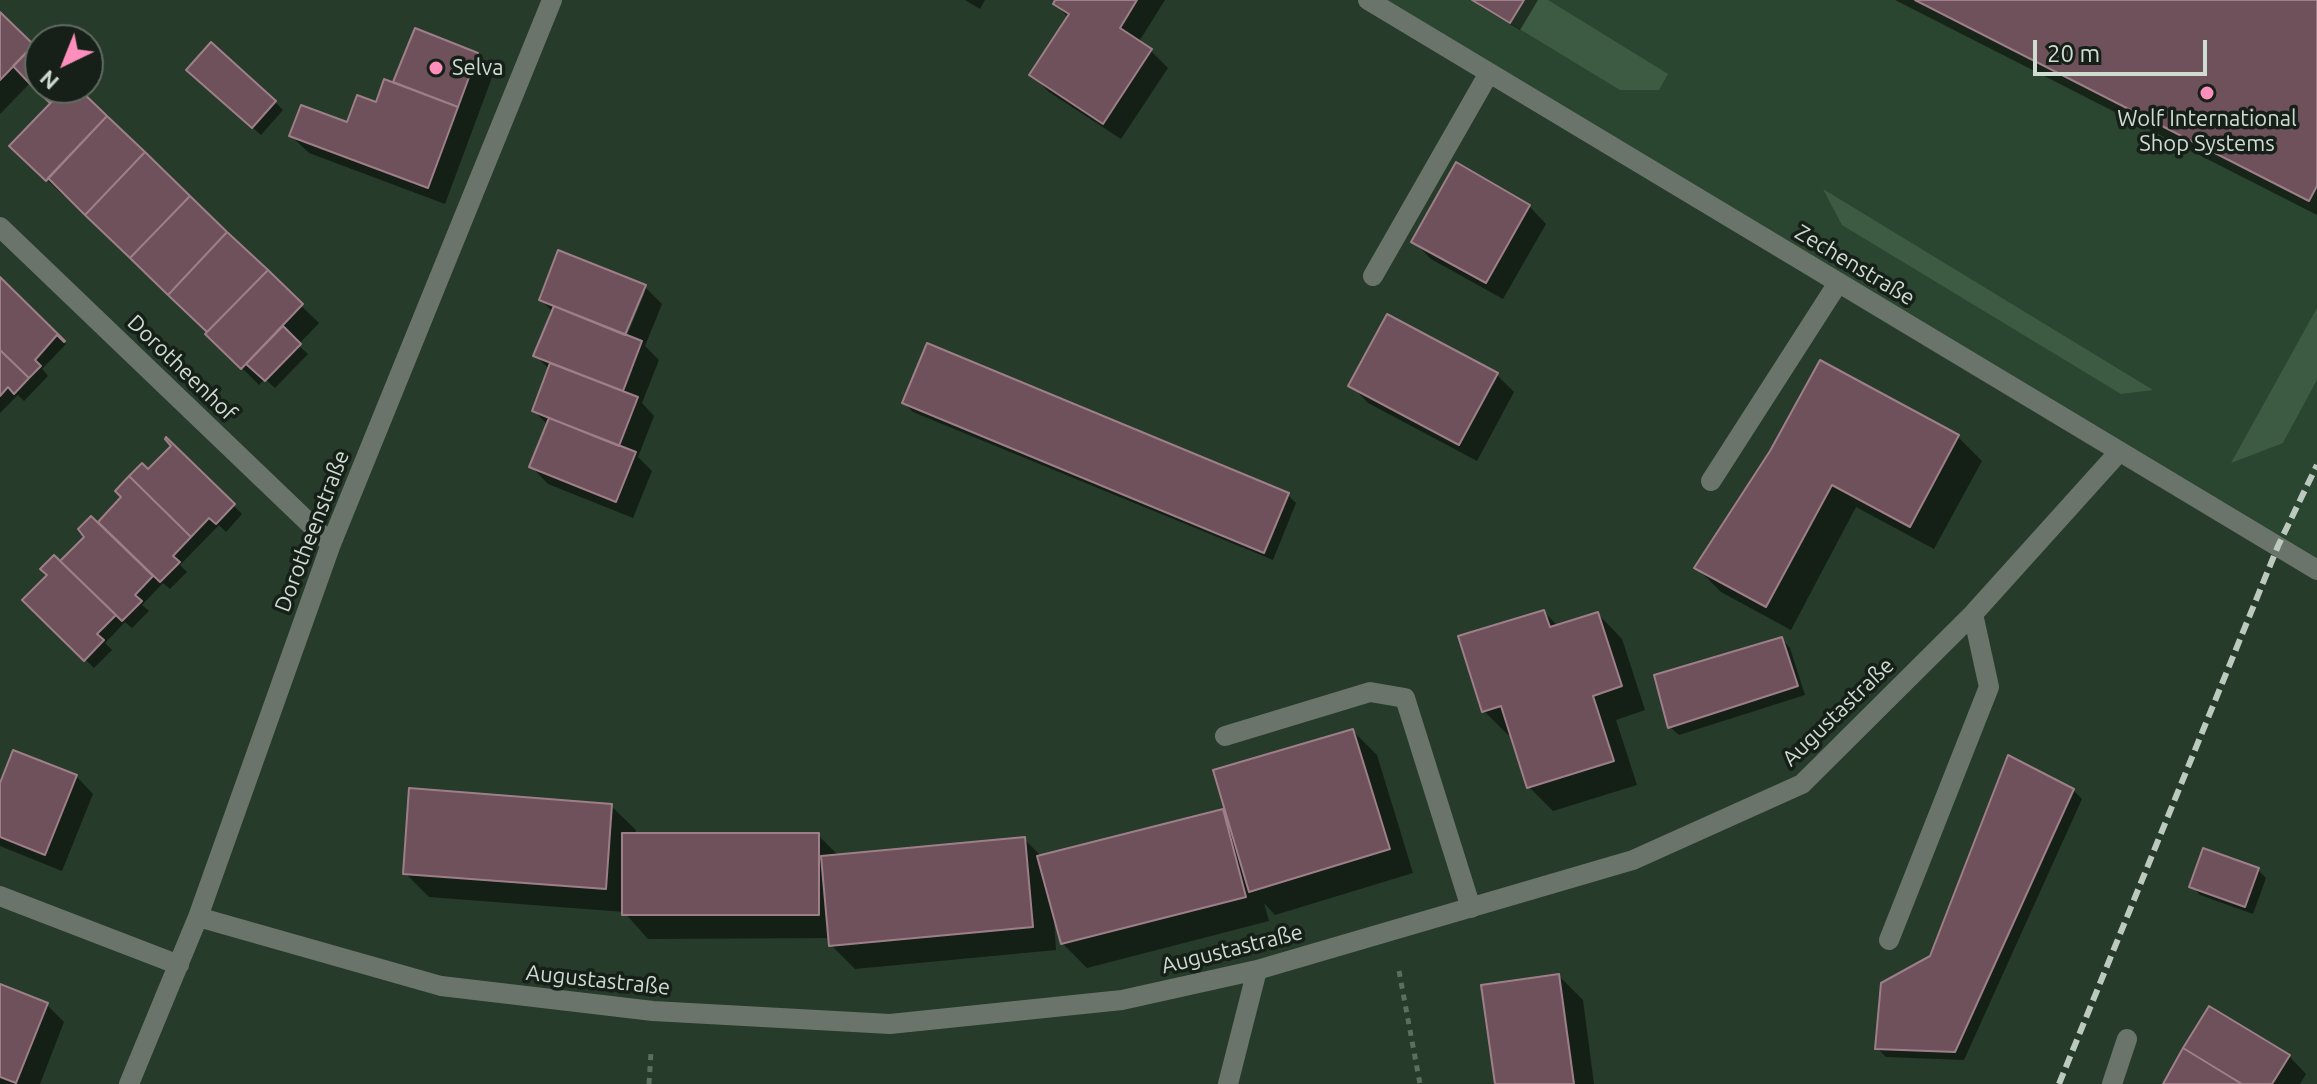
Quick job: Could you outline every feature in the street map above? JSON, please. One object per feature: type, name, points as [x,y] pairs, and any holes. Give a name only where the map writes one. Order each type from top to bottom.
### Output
[{"type":"street","name":"Dorotheenstraße","points":[[129,1084],[198,917],[331,544],[552,0]]},
{"type":"street","name":"Zechenstraße","points":[[1368,0],[2317,570]]},
{"type":"street","points":[[1373,276],[1489,73]]},
{"type":"street","name":"Dorotheenhof","points":[[0,227],[331,544]]},
{"type":"street","points":[[1711,481],[1838,283]]},
{"type":"street","name":"Augustastraße","points":[[198,917],[441,986],[653,1011],[890,1024],[1122,1000],[1257,970],[1633,860],[1802,784],[1973,614],[2119,452]]},
{"type":"street","points":[[1889,940],[1989,687],[1973,614]]},
{"type":"street","points":[[1225,736],[1370,692],[1405,698],[1471,908]]},
{"type":"street","points":[[0,896],[179,965]]},
{"type":"street","points":[[1228,1084],[1257,970]]},
{"type":"street","points":[[2112,1084],[2127,1039]]},
{"type":"path","points":[[1398,966],[1420,1084]]},
{"type":"shaded area","points":[[1368,0],[2317,0],[2317,308],[2283,443],[2317,380],[2317,570]]},
{"type":"shaded area","points":[[1472,0],[1548,0],[1668,74],[1659,90],[1620,90]]},
{"type":"shaded area","points":[[1823,189],[2153,390],[2121,394],[1842,225]]},
{"type":"shaded area","points":[[2317,308],[2317,380],[2283,443],[2231,463]]},
{"type":"building","points":[[1055,0],[1137,0],[1120,28],[1152,49],[1103,124],[1029,75],[1069,14],[1053,4]]},
{"type":"building","points":[[1472,0],[1524,0],[1510,23]]},
{"type":"building","name":"Wolf International Shop Systems","points":[[1915,0],[2317,0],[2317,186],[2309,201]]},
{"type":"building","points":[[0,12],[24,35],[24,55],[0,80]]},
{"type":"building","name":"Selva","points":[[415,28],[478,53],[458,107],[393,82]]},
{"type":"building","points":[[211,42],[276,101],[252,128],[186,70]]},
{"type":"building","points":[[24,55],[24,78],[13,66]]},
{"type":"building","points":[[384,79],[458,107],[428,188],[289,136],[301,105],[347,122],[357,95],[376,102]]},
{"type":"building","points":[[50,104],[95,104],[107,116],[46,181],[9,146]]},
{"type":"building","points":[[107,116],[145,152],[85,215],[48,178]]},
{"type":"building","points":[[145,152],[190,196],[130,258],[85,215]]},
{"type":"building","points":[[1456,162],[1530,205],[1486,283],[1411,242]]},
{"type":"building","points":[[190,196],[227,232],[168,295],[130,258]]},
{"type":"building","points":[[227,232],[268,270],[207,332],[168,295]]},
{"type":"building","points":[[558,250],[646,285],[625,335],[539,300]]},
{"type":"building","points":[[268,270],[303,304],[241,369],[205,334]]},
{"type":"building","points":[[0,277],[65,341],[57,335],[35,360],[41,366],[29,378],[0,350]]},
{"type":"building","points":[[554,306],[642,341],[623,391],[533,356]]},
{"type":"building","points":[[1387,314],[1498,373],[1459,445],[1348,386]]},
{"type":"building","points":[[283,326],[301,344],[265,381],[246,364]]},
{"type":"building","points":[[927,343],[1289,493],[1264,553],[902,403]]},
{"type":"building","points":[[0,350],[29,378],[14,394],[8,387],[0,396]]},
{"type":"building","points":[[1820,360],[1959,435],[1910,527],[1832,485],[1766,607],[1694,568],[1770,451]]},
{"type":"building","points":[[550,363],[638,397],[619,446],[532,411]]},
{"type":"building","points":[[549,418],[636,452],[616,502],[529,467]]},
{"type":"building","points":[[166,437],[235,504],[216,524],[209,518],[191,537],[129,476],[142,463],[148,469],[171,446]]},
{"type":"building","points":[[129,476],[191,537],[173,556],[180,562],[160,582],[98,522],[121,497],[115,491]]},
{"type":"building","points":[[91,516],[153,576],[135,595],[142,601],[122,621],[60,561],[84,537],[78,529]]},
{"type":"building","points":[[54,555],[116,615],[97,634],[104,640],[84,661],[22,600],[47,575],[40,569]]},
{"type":"building","points":[[1544,610],[1550,627],[1598,612],[1622,686],[1593,696],[1614,761],[1527,788],[1501,706],[1482,712],[1458,636]]},
{"type":"building","points":[[1782,637],[1798,686],[1668,728],[1654,675]]},
{"type":"building","points":[[1353,729],[1390,849],[1249,892],[1213,770]]},
{"type":"building","points":[[13,750],[77,775],[45,855],[0,837],[0,783]]},
{"type":"building","points":[[2008,755],[2074,789],[1955,1052],[1875,1049],[1881,983],[1930,956]]},
{"type":"building","points":[[409,788],[612,804],[606,889],[403,874]]},
{"type":"building","points":[[1223,809],[1246,897],[1061,944],[1037,856]]},
{"type":"building","points":[[622,833],[819,833],[819,915],[622,915]]},
{"type":"building","points":[[1025,837],[1033,927],[829,946],[821,856]]},
{"type":"building","points":[[2203,848],[2259,868],[2245,907],[2189,887]]},
{"type":"building","points":[[1559,974],[1574,1084],[1495,1084],[1481,985]]},
{"type":"building","points":[[0,984],[48,1003],[16,1083],[0,1077]]},
{"type":"building","points":[[2209,1006],[2290,1055],[2272,1084],[2242,1084],[2183,1048]]},
{"type":"building","points":[[2183,1048],[2242,1084],[2163,1084]]},
{"type":"railway","points":[[2059,1084],[2278,546],[2317,465]]},
{"type":"place","name":"Selva","points":[[436,68]]},
{"type":"place","name":"Wolf International Shop Systems","points":[[2207,93]]}]
